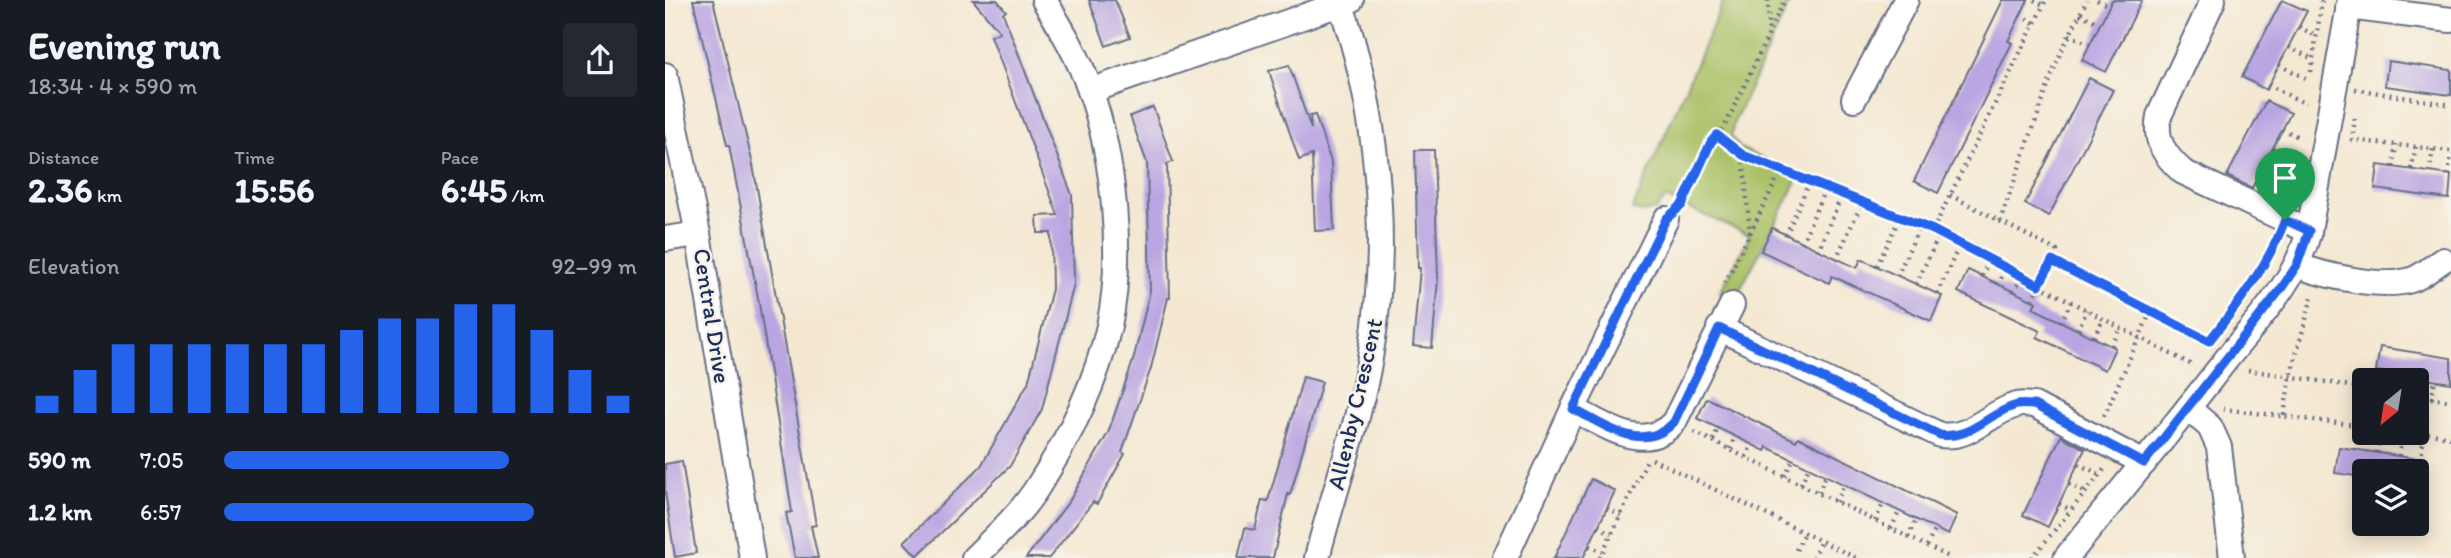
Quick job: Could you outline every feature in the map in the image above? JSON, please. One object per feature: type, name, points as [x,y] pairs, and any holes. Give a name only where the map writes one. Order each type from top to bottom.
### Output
[{"type":"street","points":[[974,558],[1033,493],[1067,437],[1088,390],[1108,328],[1116,279],[1114,204],[1103,138],[1090,91],[1070,43],[1044,0]]},
{"type":"street","points":[[1854,99],[1906,0]]},
{"type":"street","points":[[2213,0],[2159,116],[2156,130],[2160,144],[2167,158],[2183,172],[2309,231]]},
{"type":"street","points":[[1090,91],[1343,1]]},
{"type":"street","name":"Allenby Crescent","points":[[1317,558],[1355,424],[1371,353],[1378,300],[1381,243],[1370,122],[1343,1]]},
{"type":"street","points":[[2307,269],[2309,231],[2349,4],[2451,20]]},
{"type":"street","name":"Central Drive","points":[[665,75],[698,234],[752,558]]},
{"type":"street","points":[[1505,558],[1573,409],[1666,219]]},
{"type":"street","points":[[665,239],[698,234]]},
{"type":"street","points":[[2066,558],[2281,289],[2307,269],[2385,283],[2413,279],[2443,260]]},
{"type":"street","points":[[1573,409],[1649,447],[1674,422],[1719,328],[1733,305]]},
{"type":"street","points":[[1719,328],[1940,435],[1952,437],[1963,434],[2018,404],[2034,405],[2144,463]]},
{"type":"street","points":[[2188,408],[2210,427],[2219,447],[2232,558]]},
{"type":"path","points":[[1769,0],[1769,34]]},
{"type":"path","points":[[1666,219],[1682,205],[1711,142],[1725,126],[1785,0]]},
{"type":"path","points":[[1933,230],[2044,2],[2034,0]]},
{"type":"path","points":[[2000,222],[2058,58],[2087,0]]},
{"type":"path","points":[[2097,0],[2109,6]]},
{"type":"path","points":[[2080,14],[2099,24]]},
{"type":"path","points":[[2020,15],[2034,23]]},
{"type":"path","points":[[2299,27],[2317,36]]},
{"type":"path","points":[[2070,35],[2090,44]]},
{"type":"path","points":[[2288,47],[2313,59]]},
{"type":"path","points":[[2279,65],[2310,80]]},
{"type":"path","points":[[2269,85],[2306,104]]},
{"type":"path","points":[[2335,85],[2451,105]]},
{"type":"path","points":[[2387,94],[2388,87]]},
{"type":"path","points":[[2358,102],[2360,89]]},
{"type":"path","points":[[2410,90],[2410,98]]},
{"type":"path","points":[[2431,102],[2432,93]]},
{"type":"path","points":[[2356,115],[2352,140],[2451,153],[2448,175]]},
{"type":"path","points":[[2282,129],[2301,138]]},
{"type":"path","points":[[1717,135],[1743,155],[1933,230],[2213,376]]},
{"type":"path","points":[[2393,167],[2396,145]]},
{"type":"path","points":[[2411,169],[2416,147]]},
{"type":"path","points":[[2272,149],[2297,161]]},
{"type":"path","points":[[2429,172],[2433,149]]},
{"type":"path","points":[[1743,155],[1750,235]]},
{"type":"path","points":[[2263,167],[2294,181]]},
{"type":"path","points":[[1733,305],[1720,293],[1781,171]]},
{"type":"path","points":[[1786,235],[1809,182]]},
{"type":"path","points":[[1802,243],[1826,189]]},
{"type":"path","points":[[1818,251],[1842,195]]},
{"type":"path","points":[[1950,195],[2057,251],[2032,300]]},
{"type":"path","points":[[1836,259],[1862,202]]},
{"type":"path","points":[[1877,266],[1900,217]]},
{"type":"path","points":[[2235,308],[2261,272],[2285,220]]},
{"type":"path","points":[[1897,276],[1921,225]]},
{"type":"path","points":[[1916,284],[1940,234]]},
{"type":"path","points":[[1937,294],[1960,244]]},
{"type":"path","points":[[1982,276],[1989,260]]},
{"type":"path","points":[[2052,261],[2209,341],[2217,330]]},
{"type":"path","points":[[1999,285],[2006,268]]},
{"type":"path","points":[[2284,415],[2307,269]]},
{"type":"path","points":[[2014,292],[2022,276]]},
{"type":"path","points":[[2061,322],[2071,302]]},
{"type":"path","points":[[2078,330],[2087,310]]},
{"type":"path","points":[[2093,436],[2151,311]]},
{"type":"path","points":[[2094,337],[2103,319]]},
{"type":"path","points":[[2112,346],[2120,328]]},
{"type":"path","points":[[2240,380],[2248,370],[2352,386]]},
{"type":"path","points":[[2432,399],[2435,380]]},
{"type":"path","points":[[2429,398],[2451,401]]},
{"type":"path","points":[[2225,399],[2217,409],[2352,424]]},
{"type":"path","points":[[1674,422],[1951,558]]},
{"type":"path","points":[[1713,441],[1718,428]]},
{"type":"path","points":[[2429,435],[2451,437]]},
{"type":"path","points":[[1730,449],[1735,436]]},
{"type":"path","points":[[1746,457],[1752,444]]},
{"type":"path","points":[[2356,450],[2357,445]]},
{"type":"path","points":[[2377,453],[2378,445]]},
{"type":"path","points":[[2399,456],[2400,445]]},
{"type":"path","points":[[1600,558],[1649,447],[1804,533],[1855,558]]},
{"type":"path","points":[[2032,558],[2117,448]]},
{"type":"path","points":[[1785,476],[1793,459]]},
{"type":"path","points":[[2078,464],[2099,474]]},
{"type":"path","points":[[1801,484],[1809,467]]},
{"type":"path","points":[[1818,492],[1826,475]]},
{"type":"path","points":[[1836,502],[1845,484]]},
{"type":"path","points":[[2069,484],[2085,492]]},
{"type":"path","points":[[1875,521],[1883,504]]},
{"type":"path","points":[[2059,504],[2071,510]]},
{"type":"path","points":[[1607,508],[1621,515]]},
{"type":"path","points":[[1891,529],[1899,512]]},
{"type":"path","points":[[1908,537],[1916,520]]},
{"type":"path","points":[[2049,524],[2056,528]]},
{"type":"path","points":[[1598,527],[1612,533]]},
{"type":"path","points":[[1927,546],[1935,529]]},
{"type":"path","points":[[1796,550],[1804,533]]},
{"type":"path","points":[[1813,558],[1821,541]]},
{"type":"path","points":[[1589,546],[1603,552]]},
{"type":"path","points":[[1833,558],[1838,549]]},
{"type":"green space","points":[[1724,0],[1791,0],[1734,122],[1731,136],[1740,148],[1800,176],[1732,305],[1720,293],[1750,235],[1665,198],[1656,210],[1632,210]]},
{"type":"building","points":[[693,0],[713,0],[753,165],[816,525],[811,526],[818,558],[795,558],[786,513],[792,512],[759,303],[729,145]]},
{"type":"building","points":[[973,0],[997,0],[1006,11],[1003,13],[1072,195],[1074,284],[1042,409],[1010,466],[917,556],[904,542],[981,466],[1028,383],[1052,289],[1051,233],[1038,233],[1037,216],[1058,215],[991,36],[1000,32]]},
{"type":"building","points":[[1089,0],[1115,0],[1130,37],[1106,46]]},
{"type":"building","points":[[2003,0],[2028,0],[2008,41],[2012,43],[1938,193],[1914,181]]},
{"type":"building","points":[[2112,0],[2142,0],[2106,72],[2082,60]]},
{"type":"building","points":[[2282,0],[2307,11],[2266,90],[2242,77]]},
{"type":"building","points":[[2388,61],[2451,70],[2451,95],[2385,86]]},
{"type":"building","points":[[1289,65],[1311,129],[1310,116],[1315,115],[1331,162],[1334,230],[1315,231],[1312,155],[1299,160],[1269,71]]},
{"type":"building","points":[[2089,78],[2113,90],[2049,216],[2025,204]]},
{"type":"building","points":[[2266,101],[2291,113],[2252,188],[2227,176]]},
{"type":"building","points":[[1153,107],[1173,162],[1167,164],[1170,298],[1151,368],[1122,452],[1125,454],[1097,504],[1093,502],[1049,558],[1026,558],[1070,500],[1108,433],[1133,361],[1150,291],[1147,163],[1130,116]]},
{"type":"building","points":[[1415,150],[1434,150],[1438,279],[1432,348],[1413,346],[1420,268]]},
{"type":"building","points":[[2378,165],[2451,175],[2449,199],[2375,189]]},
{"type":"building","points":[[1772,228],[1857,268],[1861,259],[1942,296],[1931,321],[1832,276],[1829,283],[1761,251]]},
{"type":"building","points":[[1968,270],[2036,302],[2033,308],[2115,348],[2105,370],[2037,337],[2040,331],[1958,292]]},
{"type":"building","points":[[2380,347],[2451,358],[2451,383],[2429,379],[2429,368],[2376,368]]},
{"type":"building","points":[[1303,377],[1322,382],[1290,495],[1288,494],[1273,558],[1238,558],[1245,528],[1255,530],[1262,500],[1268,501]]},
{"type":"building","points":[[1707,398],[1796,441],[1798,437],[1957,515],[1948,535],[1767,447],[1765,451],[1697,418]]},
{"type":"building","points":[[2061,436],[2085,449],[2048,527],[2023,515]]},
{"type":"building","points":[[2339,447],[2418,459],[2352,459],[2352,475],[2335,473]]},
{"type":"building","points":[[682,461],[696,553],[675,557],[665,492],[665,464]]},
{"type":"building","points":[[1591,479],[1615,491],[1583,558],[1554,558]]},
{"type":"route","points":[[1717,135],[1743,155],[1933,230],[2039,285],[2052,261],[2209,341],[2261,272],[2285,220],[2309,231],[2297,265],[2144,463],[2034,405],[2018,404],[1963,434],[1952,437],[1940,435],[1719,328],[1674,422],[1664,433],[1650,438],[1627,435],[1573,409],[1666,219],[1682,205],[1711,142],[1717,135]]}]
